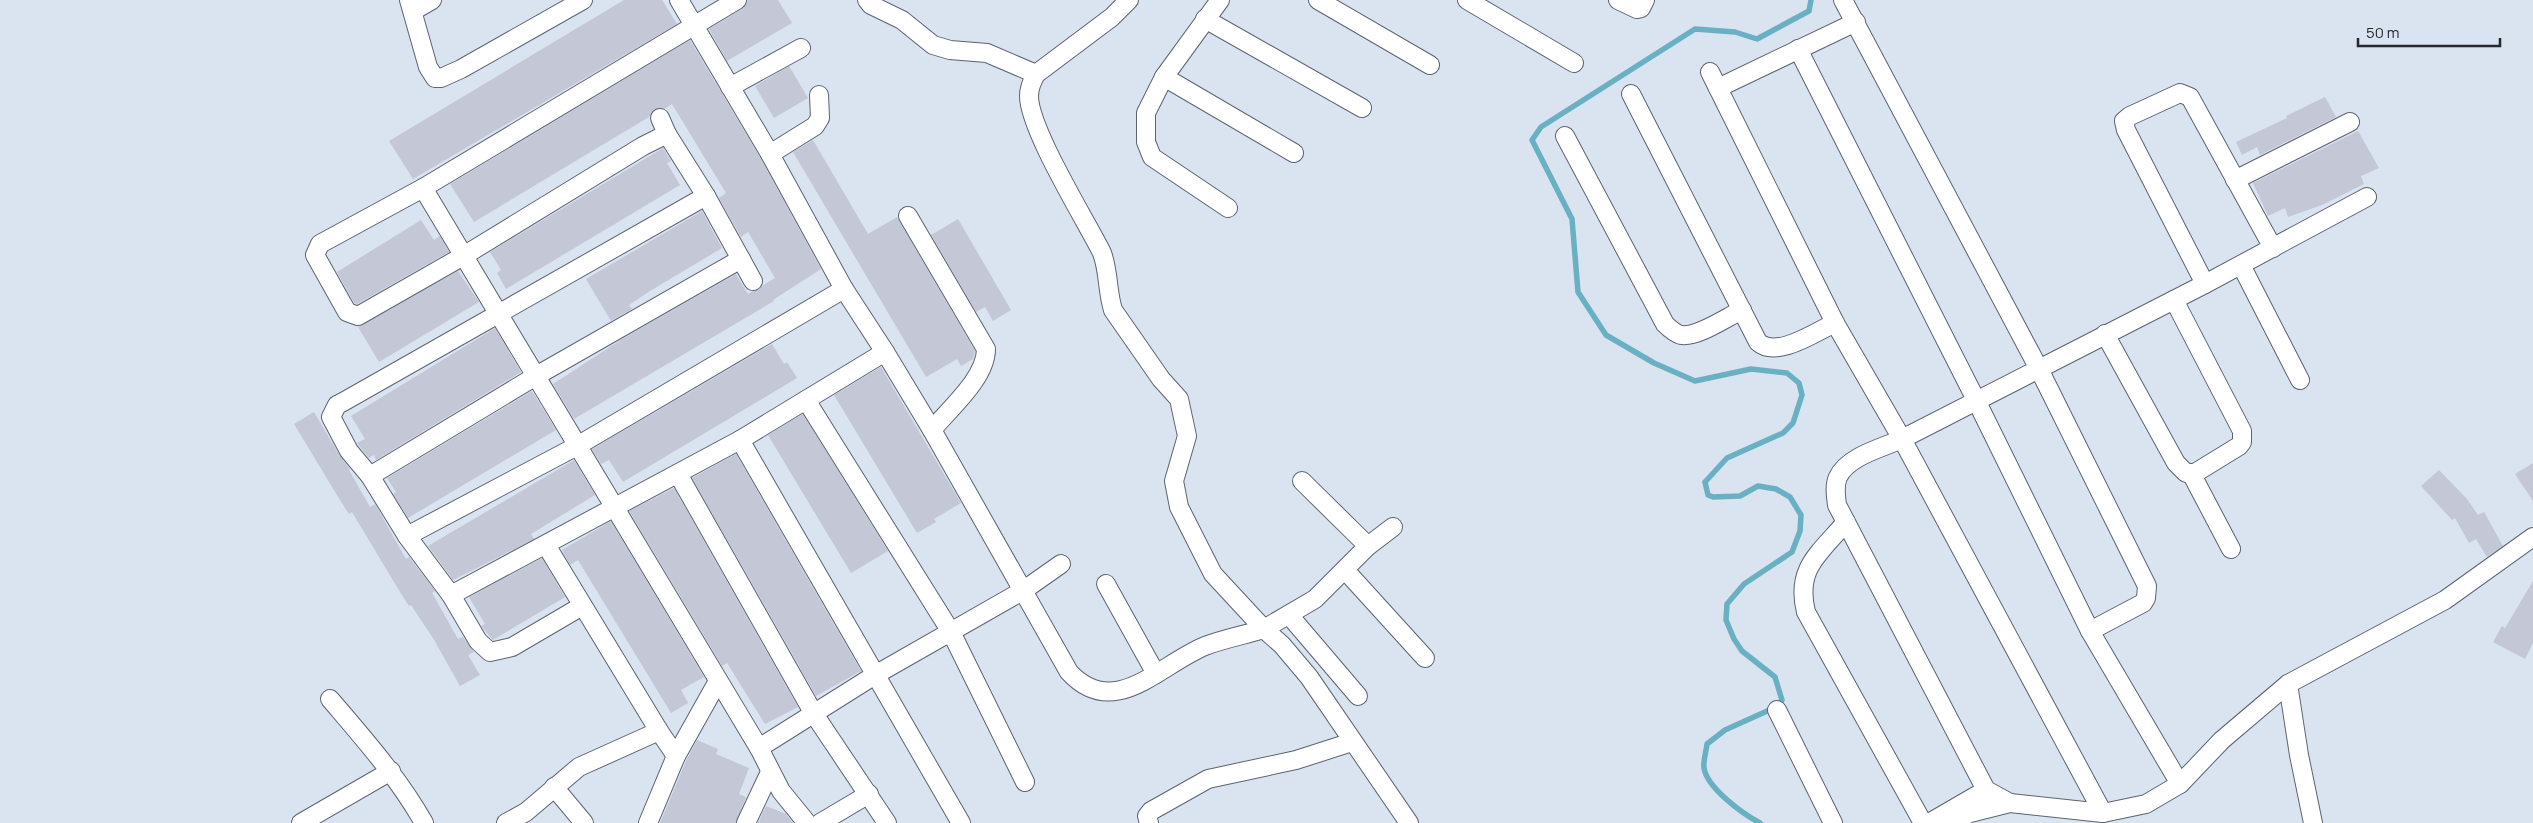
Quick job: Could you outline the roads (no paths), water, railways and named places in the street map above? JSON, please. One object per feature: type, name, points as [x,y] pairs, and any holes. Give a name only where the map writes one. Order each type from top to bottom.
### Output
[{"type":"street","points":[[432,0],[411,6],[428,67],[435,78],[441,78],[461,69],[583,0]]},
{"type":"street","points":[[679,0],[770,154],[844,289],[932,430],[1069,672],[1080,684],[1093,691],[1106,693],[1124,689],[1156,674],[1204,646],[1264,629],[1315,599],[1368,546],[1393,527]]},
{"type":"street","points":[[667,134],[643,146],[465,255],[358,316],[346,312],[315,255],[316,249],[320,244],[423,188],[737,0]]},
{"type":"street","points":[[1129,0],[1112,17],[1036,74],[1031,83],[1029,97],[1034,117],[1108,266],[1109,298],[1113,310],[1161,379],[1179,399],[1186,436],[1174,481],[1179,507],[1213,574],[1310,676],[1352,742],[1409,823]]},
{"type":"street","points":[[1220,0],[1164,77],[1146,113],[1146,142],[1152,158],[1228,208]]},
{"type":"street","points":[[1318,0],[1430,65]]},
{"type":"street","points":[[1467,0],[1574,63]]},
{"type":"street","points":[[1618,0],[1637,9],[1641,8],[1645,0]]},
{"type":"street","points":[[1843,0],[2039,369],[2147,586],[2146,598],[2143,603],[2090,631]]},
{"type":"street","points":[[873,2],[902,20],[933,44],[950,50],[987,53],[1036,74]]},
{"type":"street","points":[[1205,19],[1362,108]]},
{"type":"street","points":[[1718,88],[1856,22]]},
{"type":"street","points":[[730,87],[801,48]]},
{"type":"street","points":[[1798,49],[1976,400],[2090,631],[2180,784]]},
{"type":"street","points":[[1710,72],[1835,323],[1902,439],[2103,813]]},
{"type":"street","points":[[1164,77],[1294,154]]},
{"type":"street","points":[[1631,94],[1758,342],[1769,349],[1783,348],[1835,323]]},
{"type":"street","points":[[2205,284],[2126,130],[2124,121],[2130,116],[2176,94],[2186,94],[2194,102],[2235,180],[2274,248]]},
{"type":"street","points":[[770,154],[815,126],[820,118],[819,95]]},
{"type":"street","points":[[660,118],[667,134],[706,196],[752,281]]},
{"type":"street","points":[[2235,180],[2350,122]]},
{"type":"street","points":[[1565,136],[1664,324],[1678,335],[1687,335],[1697,333],[1742,310]]},
{"type":"street","points":[[423,188],[465,255],[497,312],[759,748],[780,790],[807,823]]},
{"type":"street","points":[[582,606],[512,647],[490,652],[478,641],[451,595],[408,536],[370,476],[350,451],[333,424],[331,417],[337,405],[497,312],[706,196]]},
{"type":"street","points":[[2010,803],[1986,790],[1837,505],[1835,490],[1840,474],[1852,462],[1902,439],[2174,300],[2367,197]]},
{"type":"street","points":[[908,216],[986,349],[986,360],[979,376],[932,430]]},
{"type":"street","points":[[370,476],[536,376],[741,260]]},
{"type":"street","points":[[2241,265],[2300,380]]},
{"type":"street","points":[[408,536],[577,446],[844,289]]},
{"type":"street","points":[[2105,334],[2176,463],[2181,469],[2195,473],[2239,446],[2242,442],[2242,431],[2174,300]]},
{"type":"street","points":[[451,595],[740,440],[885,352]]},
{"type":"street","points":[[806,400],[951,632],[1025,782]]},
{"type":"street","points":[[740,440],[961,823]]},
{"type":"street","points":[[2191,473],[2231,550]]},
{"type":"street","points":[[678,474],[814,714],[887,823]]},
{"type":"street","points":[[1302,481],[1368,546]]},
{"type":"street","points":[[1846,522],[1805,574],[1802,587],[1805,606],[1922,823]]},
{"type":"street","points":[[1950,823],[1970,813],[2010,803],[2103,813],[2146,804],[2180,784],[2222,740],[2288,684],[2445,600],[2533,537]]},
{"type":"street","points":[[546,545],[658,731],[676,756]]},
{"type":"street","points":[[759,748],[875,675],[1024,590],[1060,564]]},
{"type":"street","points":[[1345,570],[1426,658]]},
{"type":"street","points":[[1106,584],[1156,674]]},
{"type":"street","points":[[1289,616],[1358,696]]},
{"type":"street","points":[[648,823],[676,756],[718,681]]},
{"type":"street","points":[[2288,684],[2299,755],[2313,823]]},
{"type":"street","points":[[330,699],[391,771],[406,791],[424,823]]},
{"type":"street","points":[[1777,710],[1833,823]]},
{"type":"street","points":[[506,823],[526,812],[579,767],[658,731]]},
{"type":"street","points":[[1148,823],[1147,816],[1151,811],[1208,778],[1296,760],[1352,742]]},
{"type":"street","points":[[301,823],[391,771]]},
{"type":"street","points":[[746,823],[770,772]]},
{"type":"street","points":[[554,787],[584,823]]},
{"type":"street","points":[[1929,823],[1986,790]]},
{"type":"street","points":[[820,823],[869,794]]},
{"type":"waterway","points":[[1760,823],[1736,807],[1719,792],[1707,776],[1704,768],[1704,759],[1707,744],[1725,730],[1776,707],[1782,700],[1775,677],[1742,651],[1734,639],[1726,620],[1727,604],[1744,584],[1792,552],[1800,531],[1801,515],[1790,497],[1776,489],[1758,486],[1740,496],[1713,497],[1708,495],[1705,482],[1727,458],[1783,433],[1793,423],[1802,395],[1799,383],[1787,373],[1751,369],[1695,381],[1654,363],[1606,335],[1578,292],[1572,219],[1532,140],[1541,127],[1695,29],[1735,32],[1757,39],[1809,11],[1811,0]]}]
